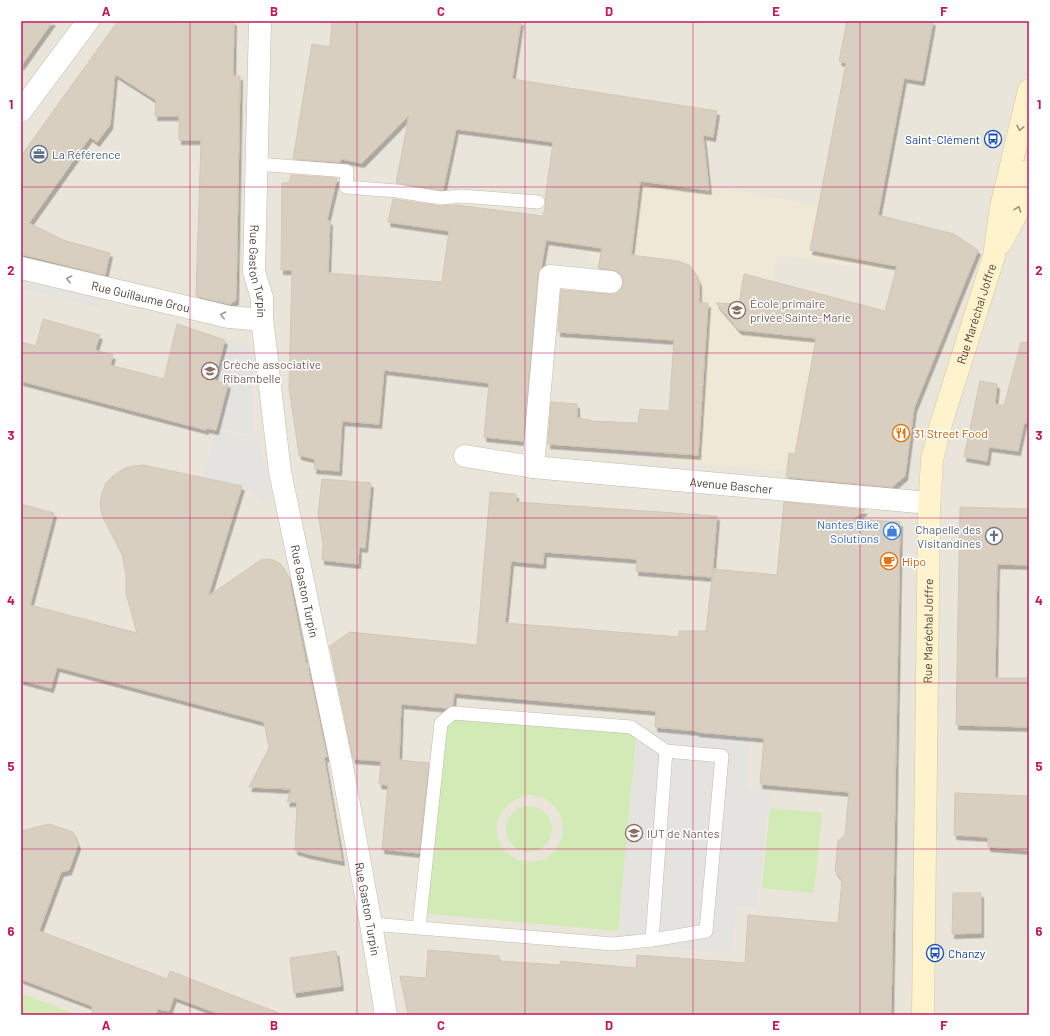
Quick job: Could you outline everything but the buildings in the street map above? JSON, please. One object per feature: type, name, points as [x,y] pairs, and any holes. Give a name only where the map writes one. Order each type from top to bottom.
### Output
[{"type":"main road","name":"Rue Maréchal Joffre","points":[[923,1015],[929,503],[932,460],[941,424],[994,256],[1001,207],[1029,90]]},
{"type":"main road","name":"Rue Maréchal Joffre","points":[[994,256],[1018,211],[1029,171]]},
{"type":"street","points":[[21,111],[88,21]]},
{"type":"street","name":"Rue Gaston Turpin","points":[[260,21],[254,272],[262,298],[262,318],[280,472],[342,766],[386,1015]]},
{"type":"street","name":"Rue Guillaume Grou","points":[[21,268],[229,316],[252,319],[262,318]]},
{"type":"street","points":[[533,468],[550,276],[611,282]]},
{"type":"street","name":"Avenue Bascher","points":[[465,456],[533,468],[929,503]]},
{"type":"lane","points":[[257,164],[347,171],[346,187],[397,191],[441,198],[461,196],[538,202]]},
{"type":"lane","points":[[371,924],[612,944],[652,940],[706,931],[722,756],[666,751],[631,727],[453,713],[441,723],[419,927]]},
{"type":"lane","points":[[652,940],[666,751]]},
{"type":"shaded area","points":[[21,21],[1029,21],[1029,1015],[21,1015]]},
{"type":"shaded area","name":"École primaire privée Sainte-Marie","points":[[586,162],[894,220],[884,271],[777,255],[767,308],[831,314],[792,472],[665,461],[678,289],[599,264],[588,262],[593,226]]},
{"type":"shaded area","points":[[21,278],[102,298],[100,308],[21,288]]},
{"type":"shaded area","points":[[225,340],[246,345],[252,360],[254,425],[252,436],[217,427],[228,384],[213,380]]},
{"type":"shaded area","points":[[216,430],[258,439],[272,497],[262,501],[242,486],[202,478]]},
{"type":"shaded area","points":[[637,728],[750,739],[746,788],[770,790],[757,907],[737,906],[732,953],[617,945]]},
{"type":"green space","points":[[441,712],[637,728],[618,931],[421,913]],"holes":[[[527,795],[544,798],[555,807],[561,819],[563,832],[559,844],[551,855],[540,861],[524,861],[517,859],[506,852],[498,837],[496,829],[500,814],[511,803]]]},
{"type":"green space","points":[[529,806],[542,810],[548,816],[552,829],[548,842],[542,848],[529,852],[516,848],[510,842],[506,829],[510,816],[516,810]]},
{"type":"green space","points":[[770,808],[822,813],[814,893],[762,888]]},
{"type":"green space","points":[[21,993],[77,1015],[21,1015]]},
{"type":"place","name":"Saint-Clément","points":[[993,139]]},
{"type":"place","name":"La Référence","points":[[39,154]]},
{"type":"place","name":"École primaire privée Sainte-Marie","points":[[737,310]]},
{"type":"place","name":"Crèche associative Ribambelle","points":[[210,371]]},
{"type":"place","name":"31 Street Food","points":[[901,433]]},
{"type":"place","name":"Nantes Bike Solutions","points":[[892,531]]},
{"type":"place","name":"Chapelle des Visitandines","points":[[994,536]]},
{"type":"place","name":"Hipo","points":[[889,561]]},
{"type":"place","name":"IUT de Nantes","points":[[634,833]]},
{"type":"place","name":"Chanzy","points":[[935,953]]}]
